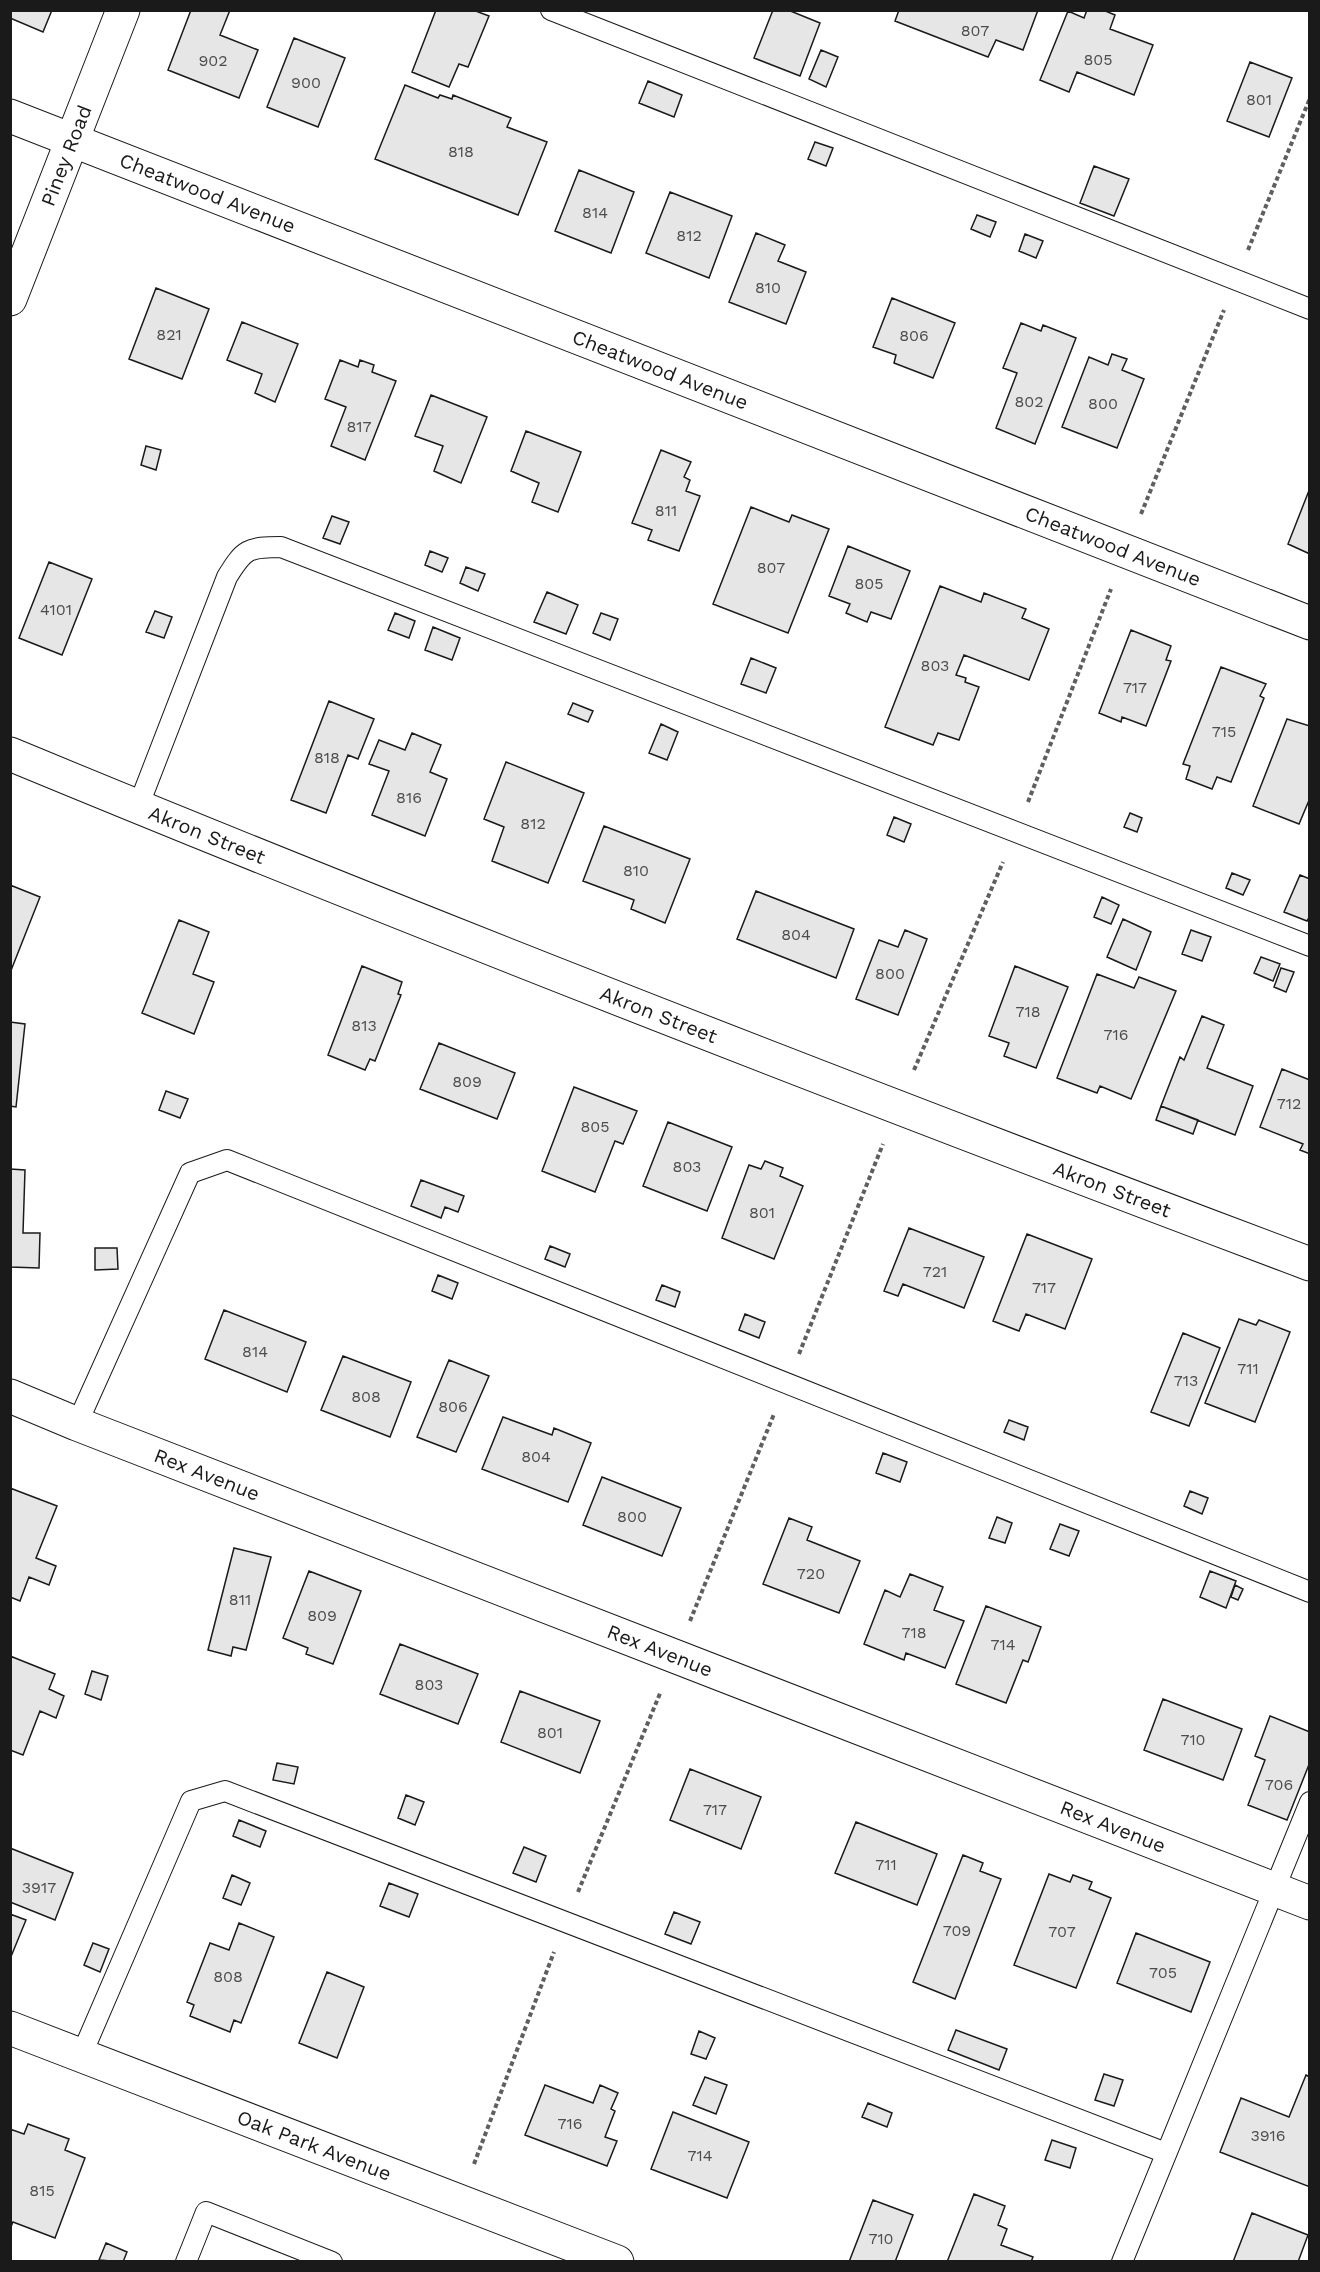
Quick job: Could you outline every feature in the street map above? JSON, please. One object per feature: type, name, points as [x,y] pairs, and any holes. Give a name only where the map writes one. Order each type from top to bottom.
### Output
[{"type":"street","name":"Piney Road","points":[[10,299],[123,10]]},
{"type":"street","name":"Cheatwood Avenue","points":[[10,116],[1310,623]]},
{"type":"street","name":"Akron Street","points":[[10,754],[897,1109],[1310,1264]]},
{"type":"street","name":"Rex Avenue","points":[[10,1396],[77,1425],[1310,1903]]},
{"type":"street","name":"Oak Park Avenue","points":[[10,2028],[617,2262]]},
{"type":"lane","points":[[552,10],[1310,309]]},
{"type":"lane","points":[[138,807],[226,577],[239,556],[256,547],[281,547],[1310,946]]},
{"type":"lane","points":[[77,1425],[190,1173],[227,1160],[1310,1593]]},
{"type":"lane","points":[[81,2056],[191,1801],[225,1791],[1166,2153]]},
{"type":"lane","points":[[1122,2262],[1310,1803]]},
{"type":"lane","points":[[186,2262],[206,2212],[332,2262]]},
{"type":"building","points":[[10,10],[52,10],[43,32],[10,18]]},
{"type":"building","points":[[191,10],[230,10],[220,35],[258,50],[239,98],[168,70]]},
{"type":"building","points":[[436,10],[473,10],[489,16],[468,67],[459,64],[449,87],[412,72]]},
{"type":"building","points":[[773,10],[788,10],[820,23],[800,76],[754,58]]},
{"type":"building","points":[[899,10],[1038,10],[1023,50],[996,40],[988,57],[895,21]]},
{"type":"building","points":[[1087,10],[1103,10],[1115,15],[1110,29],[1153,45],[1134,95],[1077,72],[1069,92],[1040,80],[1068,11],[1084,18]]},
{"type":"building","points":[[294,38],[345,58],[318,127],[267,107]]},
{"type":"building","points":[[821,50],[838,57],[826,87],[809,79]]},
{"type":"building","points":[[1250,62],[1292,78],[1269,137],[1227,121]]},
{"type":"building","points":[[648,81],[682,95],[674,117],[639,103]]},
{"type":"building","points":[[405,85],[438,98],[440,95],[452,99],[453,95],[511,118],[507,127],[547,142],[518,215],[375,159]]},
{"type":"building","points":[[815,142],[833,148],[826,166],[808,159]]},
{"type":"building","points":[[1094,166],[1129,179],[1114,216],[1080,203]]},
{"type":"building","points":[[579,170],[634,192],[611,253],[555,231]]},
{"type":"building","points":[[670,192],[732,216],[709,278],[646,253]]},
{"type":"building","points":[[977,215],[996,222],[990,237],[971,229]]},
{"type":"building","points":[[756,233],[785,245],[778,261],[806,272],[786,324],[729,302]]},
{"type":"building","points":[[1025,234],[1043,241],[1036,258],[1019,251]]},
{"type":"building","points":[[156,288],[209,309],[182,379],[129,359]]},
{"type":"building","points":[[892,298],[955,323],[933,378],[894,363],[896,355],[873,347]]},
{"type":"building","points":[[242,322],[298,344],[275,402],[255,393],[262,374],[227,360]]},
{"type":"building","points":[[1021,323],[1041,331],[1043,325],[1076,338],[1035,444],[996,428],[1017,373],[1003,368]]},
{"type":"building","points":[[1112,354],[1127,359],[1122,370],[1144,379],[1117,448],[1062,427],[1089,357],[1108,365]]},
{"type":"building","points":[[340,360],[358,367],[360,360],[374,365],[372,372],[396,381],[365,460],[331,446],[346,407],[325,399]]},
{"type":"building","points":[[431,395],[487,417],[461,483],[434,471],[443,446],[415,436]]},
{"type":"building","points":[[526,431],[581,452],[558,512],[532,502],[539,483],[511,471]]},
{"type":"building","points":[[146,446],[161,450],[156,470],[141,465]]},
{"type":"building","points":[[661,450],[691,462],[684,477],[690,480],[686,491],[700,496],[679,551],[648,540],[652,530],[632,523]]},
{"type":"building","points":[[1310,488],[1310,554],[1288,544]]},
{"type":"building","points":[[751,507],[789,522],[792,515],[829,529],[788,633],[713,604]]},
{"type":"building","points":[[332,516],[349,522],[340,544],[323,538]]},
{"type":"building","points":[[848,546],[910,571],[891,619],[871,612],[867,622],[846,613],[850,604],[829,596]]},
{"type":"building","points":[[430,551],[448,558],[442,572],[425,565]]},
{"type":"building","points":[[49,562],[92,579],[62,655],[19,638]]},
{"type":"building","points":[[466,567],[485,574],[478,591],[460,583]]},
{"type":"building","points":[[940,586],[981,602],[984,593],[1026,609],[1022,618],[1049,629],[1029,680],[964,655],[956,675],[966,678],[965,682],[979,687],[959,740],[938,733],[933,745],[885,727]]},
{"type":"building","points":[[547,592],[578,605],[566,634],[534,622]]},
{"type":"building","points":[[155,611],[172,617],[164,638],[146,632]]},
{"type":"building","points":[[395,613],[415,621],[409,638],[388,630]]},
{"type":"building","points":[[601,613],[618,619],[610,640],[593,633]]},
{"type":"building","points":[[433,627],[460,638],[452,660],[425,650]]},
{"type":"building","points":[[1131,630],[1171,646],[1166,660],[1171,661],[1146,726],[1122,717],[1121,722],[1099,713]]},
{"type":"building","points":[[751,658],[776,668],[766,693],[741,684]]},
{"type":"building","points":[[1221,667],[1266,684],[1260,696],[1264,698],[1231,782],[1217,777],[1212,789],[1186,779],[1190,766],[1183,764]]},
{"type":"building","points":[[329,701],[374,719],[358,759],[348,755],[326,813],[291,800]]},
{"type":"building","points":[[573,703],[593,711],[588,722],[568,714]]},
{"type":"building","points":[[1287,719],[1310,726],[1310,798],[1299,824],[1253,806]]},
{"type":"building","points":[[661,724],[678,732],[667,760],[649,753]]},
{"type":"building","points":[[412,733],[441,745],[430,772],[447,779],[425,836],[372,815],[389,771],[369,764],[379,740],[405,750]]},
{"type":"building","points":[[506,762],[584,793],[548,883],[492,861],[504,827],[484,819]]},
{"type":"building","points":[[1130,813],[1142,818],[1137,832],[1124,827]]},
{"type":"building","points":[[894,817],[911,824],[904,842],[887,835]]},
{"type":"building","points":[[604,826],[690,859],[665,923],[631,909],[634,900],[583,881]]},
{"type":"building","points":[[1232,873],[1250,880],[1243,895],[1226,888]]},
{"type":"building","points":[[1300,875],[1310,879],[1310,916],[1307,921],[1284,912]]},
{"type":"building","points":[[10,885],[40,897],[10,973]]},
{"type":"building","points":[[756,891],[854,929],[836,978],[737,939]]},
{"type":"building","points":[[1102,897],[1119,905],[1111,924],[1094,917]]},
{"type":"building","points":[[1123,919],[1151,932],[1136,970],[1107,957]]},
{"type":"building","points":[[179,920],[209,932],[193,974],[214,982],[194,1034],[142,1013]]},
{"type":"building","points":[[905,930],[927,939],[898,1015],[856,999],[879,940],[898,947]]},
{"type":"building","points":[[1191,930],[1211,937],[1202,961],[1182,954]]},
{"type":"building","points":[[1261,957],[1280,964],[1273,981],[1254,973]]},
{"type":"building","points":[[362,966],[402,982],[398,994],[401,995],[375,1061],[370,1059],[365,1070],[328,1055]]},
{"type":"building","points":[[1015,966],[1068,987],[1036,1068],[1004,1056],[1009,1043],[989,1036]]},
{"type":"building","points":[[1281,968],[1294,972],[1286,992],[1274,987]]},
{"type":"building","points":[[1097,974],[1134,988],[1139,977],[1176,991],[1131,1099],[1100,1086],[1097,1093],[1057,1078]]},
{"type":"building","points":[[1202,1016],[1224,1025],[1207,1068],[1253,1086],[1235,1135],[1161,1106],[1180,1057],[1184,1060]]},
{"type":"building","points":[[10,1022],[25,1024],[16,1107],[10,1106]]},
{"type":"building","points":[[439,1043],[515,1073],[497,1119],[420,1089]]},
{"type":"building","points":[[1282,1069],[1310,1080],[1310,1154],[1300,1150],[1303,1144],[1260,1127]]},
{"type":"building","points":[[574,1087],[637,1111],[623,1144],[615,1141],[595,1192],[542,1171]]},
{"type":"building","points":[[166,1091],[188,1099],[180,1118],[159,1110]]},
{"type":"building","points":[[1161,1106],[1198,1120],[1193,1134],[1156,1120]]},
{"type":"building","points":[[668,1122],[732,1147],[707,1211],[643,1186]]},
{"type":"building","points":[[765,1161],[783,1168],[780,1176],[803,1186],[774,1259],[722,1238],[749,1165],[761,1169]]},
{"type":"building","points":[[10,1169],[25,1170],[23,1233],[40,1233],[39,1268],[10,1267]]},
{"type":"building","points":[[421,1180],[464,1196],[458,1212],[445,1207],[441,1218],[411,1206]]},
{"type":"building","points":[[909,1228],[984,1257],[964,1308],[903,1284],[898,1296],[884,1291]]},
{"type":"building","points":[[1027,1234],[1092,1259],[1065,1329],[1026,1314],[1019,1331],[993,1321]]},
{"type":"building","points":[[550,1246],[570,1254],[565,1267],[545,1259]]},
{"type":"building","points":[[95,1248],[117,1248],[118,1269],[95,1270]]},
{"type":"building","points":[[438,1275],[458,1283],[452,1299],[432,1291]]},
{"type":"building","points":[[662,1285],[680,1292],[675,1307],[656,1300]]},
{"type":"building","points":[[224,1310],[306,1342],[287,1392],[205,1359]]},
{"type":"building","points":[[745,1314],[765,1322],[759,1338],[739,1330]]},
{"type":"building","points":[[1239,1319],[1256,1325],[1259,1320],[1290,1332],[1255,1422],[1205,1403]]},
{"type":"building","points":[[1183,1333],[1220,1348],[1189,1426],[1151,1412]]},
{"type":"building","points":[[343,1356],[411,1382],[390,1437],[321,1410]]},
{"type":"building","points":[[449,1360],[489,1376],[456,1452],[417,1437]]},
{"type":"building","points":[[503,1417],[552,1435],[554,1428],[591,1443],[568,1502],[482,1469]]},
{"type":"building","points":[[1009,1420],[1028,1427],[1024,1440],[1004,1432]]},
{"type":"building","points":[[883,1453],[907,1462],[900,1482],[876,1473]]},
{"type":"building","points":[[602,1477],[681,1508],[662,1556],[583,1525]]},
{"type":"building","points":[[10,1488],[57,1506],[36,1558],[56,1566],[49,1585],[29,1577],[20,1601],[10,1597]]},
{"type":"building","points":[[1190,1491],[1208,1498],[1202,1514],[1184,1506]]},
{"type":"building","points":[[997,1517],[1012,1523],[1005,1543],[989,1538]]},
{"type":"building","points":[[789,1518],[812,1527],[807,1540],[860,1561],[839,1613],[763,1584]]},
{"type":"building","points":[[1060,1524],[1079,1531],[1069,1556],[1050,1549]]},
{"type":"building","points":[[234,1548],[271,1557],[246,1650],[233,1647],[231,1656],[208,1650]]},
{"type":"building","points":[[309,1571],[361,1591],[333,1664],[306,1654],[308,1648],[283,1638]]},
{"type":"building","points":[[1210,1571],[1236,1581],[1226,1608],[1200,1597]]},
{"type":"building","points":[[910,1574],[943,1587],[934,1610],[964,1621],[945,1668],[906,1653],[904,1660],[864,1644],[885,1590],[900,1597]]},
{"type":"building","points":[[1235,1585],[1243,1589],[1238,1600],[1231,1597]]},
{"type":"building","points":[[986,1606],[1041,1627],[1028,1662],[1023,1660],[1006,1703],[956,1684]]},
{"type":"building","points":[[400,1644],[478,1674],[458,1724],[380,1694]]},
{"type":"building","points":[[10,1656],[55,1674],[49,1689],[64,1696],[56,1718],[40,1711],[23,1755],[10,1750]]},
{"type":"building","points":[[92,1671],[108,1676],[101,1700],[85,1694]]},
{"type":"building","points":[[520,1691],[600,1721],[580,1773],[501,1742]]},
{"type":"building","points":[[1163,1699],[1242,1729],[1223,1780],[1144,1750]]},
{"type":"building","points":[[1270,1716],[1310,1732],[1310,1762],[1287,1820],[1248,1805],[1265,1760],[1255,1756]]},
{"type":"building","points":[[277,1763],[298,1767],[294,1784],[273,1780]]},
{"type":"building","points":[[690,1769],[761,1797],[741,1849],[670,1820]]},
{"type":"building","points":[[406,1795],[424,1802],[415,1825],[398,1818]]},
{"type":"building","points":[[239,1820],[266,1831],[260,1847],[233,1836]]},
{"type":"building","points":[[856,1822],[937,1854],[917,1905],[835,1873]]},
{"type":"building","points":[[524,1847],[546,1856],[536,1882],[513,1873]]},
{"type":"building","points":[[10,1848],[73,1873],[55,1920],[10,1902]]},
{"type":"building","points":[[963,1855],[983,1863],[980,1871],[1001,1879],[955,1999],[913,1982]]},
{"type":"building","points":[[1049,1874],[1070,1882],[1073,1875],[1092,1882],[1089,1889],[1111,1898],[1076,1988],[1014,1965]]},
{"type":"building","points":[[232,1875],[250,1883],[241,1905],[223,1898]]},
{"type":"building","points":[[389,1883],[418,1894],[409,1917],[380,1906]]},
{"type":"building","points":[[674,1912],[700,1922],[691,1944],[665,1934]]},
{"type":"building","points":[[10,1914],[26,1920],[10,1959]]},
{"type":"building","points":[[239,1923],[274,1937],[241,2023],[234,2020],[230,2032],[190,2016],[194,2005],[187,2002],[210,1943],[229,1950]]},
{"type":"building","points":[[1136,1933],[1210,1962],[1191,2012],[1117,1983]]},
{"type":"building","points":[[93,1943],[109,1949],[100,1972],[84,1965]]},
{"type":"building","points":[[327,1972],[364,1987],[337,2058],[299,2043]]},
{"type":"building","points":[[956,2030],[1007,2049],[999,2070],[948,2050]]},
{"type":"building","points":[[699,2031],[715,2038],[706,2059],[691,2054]]},
{"type":"building","points":[[1104,2074],[1123,2080],[1114,2106],[1095,2100]]},
{"type":"building","points":[[1306,2075],[1310,2077],[1310,2187],[1220,2152],[1241,2098],[1289,2117]]},
{"type":"building","points":[[705,2077],[727,2085],[716,2114],[693,2105]]},
{"type":"building","points":[[545,2085],[593,2103],[600,2085],[618,2093],[611,2109],[615,2111],[605,2137],[617,2141],[607,2166],[525,2135]]},
{"type":"building","points":[[868,2103],[892,2113],[887,2127],[862,2117]]},
{"type":"building","points":[[673,2112],[749,2142],[727,2198],[651,2169]]},
{"type":"building","points":[[28,2124],[69,2139],[65,2150],[85,2158],[55,2238],[13,2222],[10,2229],[10,2129],[24,2134]]},
{"type":"building","points":[[1052,2140],[1076,2148],[1070,2168],[1045,2160]]},
{"type":"building","points":[[974,2194],[1005,2206],[998,2225],[1007,2229],[1001,2245],[1033,2257],[1031,2262],[947,2262]]},
{"type":"building","points":[[873,2200],[913,2215],[895,2262],[849,2262]]},
{"type":"building","points":[[1252,2213],[1308,2235],[1298,2262],[1233,2262]]},
{"type":"building","points":[[106,2243],[127,2252],[123,2262],[99,2260]]}]
